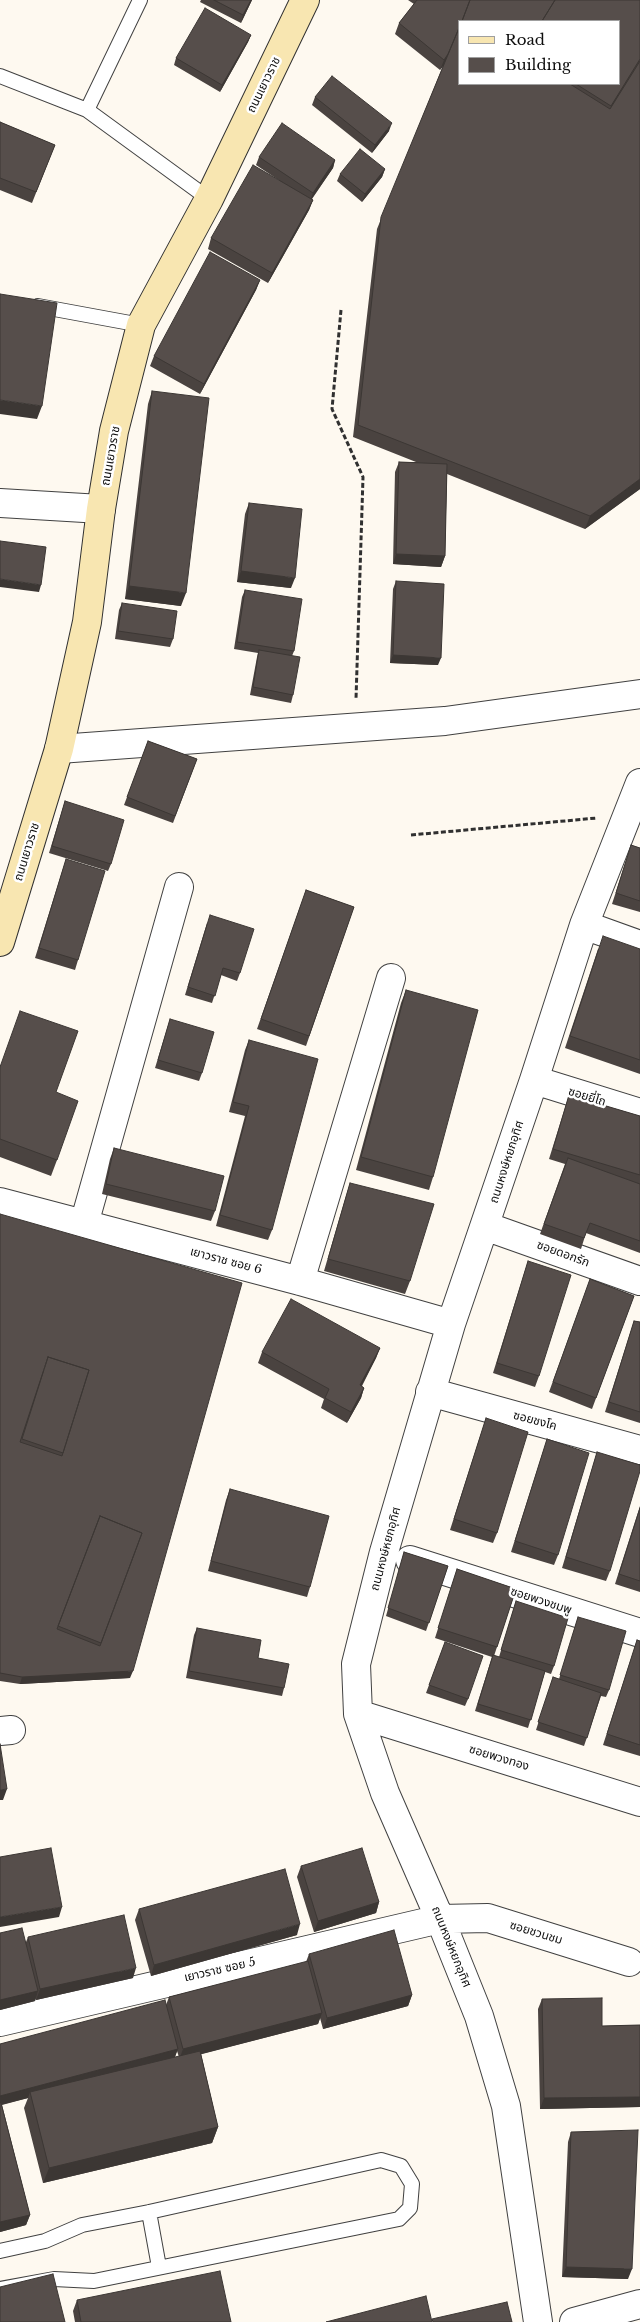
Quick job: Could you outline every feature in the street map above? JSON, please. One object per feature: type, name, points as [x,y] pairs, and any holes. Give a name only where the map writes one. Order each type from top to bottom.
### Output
[{"type":"main road","name":"ถนนเยาวราช","points":[[0,942],[59,749],[87,622],[101,509],[114,430],[141,324],[209,199],[305,0]]},
{"type":"street","points":[[0,503],[101,509]]},
{"type":"street","points":[[59,749],[445,721],[640,694]]},
{"type":"street","name":"ถนนหงษ์หยกอุทิศ","points":[[538,2322],[506,2106],[479,2016],[440,1918],[385,1793],[358,1714],[356,1664],[384,1552],[451,1324],[486,1226],[584,925],[640,783]]},
{"type":"street","points":[[84,1224],[178,887]]},
{"type":"street","points":[[584,925],[640,945]]},
{"type":"street","points":[[300,1280],[392,978]]},
{"type":"street","name":"ซอยยี่โถ","points":[[534,1080],[640,1113]]},
{"type":"street","name":"เยาวราช ซอย 6","points":[[0,1202],[300,1280],[451,1324]]},
{"type":"street","name":"ซอยดอกรัก","points":[[486,1226],[640,1281]]},
{"type":"street","name":"ซอยชงโค","points":[[430,1392],[640,1450]]},
{"type":"street","name":"ซอยพวงชมพู","points":[[384,1552],[640,1633]]},
{"type":"street","name":"ซอยพวงทอง","points":[[358,1714],[640,1802]]},
{"type":"street","name":"ซอยชวนชม","points":[[440,1918],[488,1918],[629,1962]]},
{"type":"street","name":"เยาวราช ซอย 5","points":[[0,2022],[440,1918]]},
{"type":"street","points":[[574,2322],[640,2304]]},
{"type":"lane","points":[[87,110],[140,0]]},
{"type":"lane","points":[[0,76],[87,110],[209,199]]},
{"type":"lane","points":[[28,304],[141,324]]},
{"type":"lane","points":[[0,2251],[45,2241],[82,2226],[380,2160],[401,2166],[412,2184],[410,2208],[399,2219],[94,2281],[54,2279],[0,2289]]},
{"type":"lane","points":[[150,2212],[160,2267]]},
{"type":"path","points":[[341,310],[332,409],[363,477],[356,728]]},
{"type":"path","points":[[411,835],[627,816]]},
{"type":"building","points":[[214,0],[251,0],[243,15]]},
{"type":"building","points":[[417,0],[470,0],[462,20],[458,20],[458,30],[444,60],[399,23]]},
{"type":"building","points":[[470,0],[555,0],[543,20],[462,20]]},
{"type":"building","points":[[555,0],[640,0],[640,59],[611,106],[578,85],[620,85],[620,20],[543,20]]},
{"type":"building","points":[[205,8],[251,35],[222,85],[176,58]]},
{"type":"building","points":[[458,30],[458,85],[572,85],[610,109],[640,61],[640,479],[590,516],[358,425],[381,217]]},
{"type":"building","points":[[332,76],[392,123],[375,145],[315,97]]},
{"type":"building","points":[[0,122],[55,145],[36,192],[0,178]]},
{"type":"building","points":[[282,123],[335,160],[313,193],[259,157]]},
{"type":"building","points":[[360,149],[385,169],[365,194],[340,174]]},
{"type":"building","points":[[253,165],[313,200],[272,273],[211,238]]},
{"type":"building","points":[[210,252],[260,280],[204,384],[154,356]]},
{"type":"building","points":[[0,294],[57,303],[42,406],[0,400]]},
{"type":"building","points":[[152,391],[209,398],[186,593],[129,586]]},
{"type":"building","points":[[399,462],[447,464],[445,556],[396,554]]},
{"type":"building","points":[[249,503],[302,509],[295,578],[241,571]]},
{"type":"building","points":[[0,541],[46,547],[41,585],[0,579]]},
{"type":"building","points":[[396,581],[444,584],[441,658],[393,655]]},
{"type":"building","points":[[245,590],[302,599],[294,651],[237,642]]},
{"type":"building","points":[[122,603],[177,611],[173,639],[118,631]]},
{"type":"building","points":[[259,650],[300,657],[293,695],[253,687]]},
{"type":"building","points":[[148,741],[197,759],[175,816],[127,797]]},
{"type":"building","points":[[65,801],[124,820],[111,864],[52,846]]},
{"type":"building","points":[[631,845],[640,848],[640,901],[616,893]]},
{"type":"building","points":[[66,859],[105,871],[78,960],[39,948]]},
{"type":"building","points":[[306,890],[354,907],[309,1036],[261,1019]]},
{"type":"building","points":[[210,915],[254,929],[240,973],[223,968],[215,996],[188,987]]},
{"type":"building","points":[[603,936],[640,949],[640,1060],[570,1036]]},
{"type":"building","points":[[406,990],[478,1010],[433,1177],[361,1157]]},
{"type":"building","points":[[20,1011],[78,1031],[56,1092],[78,1101],[57,1160],[0,1139],[0,1067]]},
{"type":"building","points":[[170,1019],[214,1032],[202,1073],[158,1060]]},
{"type":"building","points":[[249,1040],[318,1059],[272,1230],[220,1215],[249,1106],[233,1102]]},
{"type":"building","points":[[569,1095],[640,1116],[640,1175],[553,1149]]},
{"type":"building","points":[[114,1148],[224,1176],[215,1211],[106,1184]]},
{"type":"building","points":[[568,1158],[640,1184],[640,1241],[590,1223],[584,1238],[544,1224]]},
{"type":"building","points":[[350,1183],[434,1204],[410,1281],[328,1259]]},
{"type":"building","points":[[0,1214],[242,1283],[133,1671],[22,1677],[0,1673]],"holes":[[[48,1357],[89,1370],[62,1456],[20,1442]],[[100,1516],[142,1533],[100,1646],[57,1629]]]},
{"type":"building","points":[[528,1261],[571,1275],[539,1376],[497,1363]]},
{"type":"building","points":[[590,1279],[634,1296],[596,1398],[553,1382]]},
{"type":"building","points":[[291,1299],[380,1348],[360,1385],[364,1388],[351,1412],[325,1398],[329,1389],[262,1352]]},
{"type":"building","points":[[634,1321],[640,1322],[640,1412],[609,1402]]},
{"type":"building","points":[[48,1357],[89,1370],[63,1453],[22,1439]]},
{"type":"building","points":[[486,1418],[528,1432],[497,1533],[454,1519]]},
{"type":"building","points":[[547,1439],[589,1453],[558,1555],[515,1541]]},
{"type":"building","points":[[597,1452],[640,1465],[640,1471],[610,1571],[566,1557]]},
{"type":"building","points":[[230,1489],[329,1516],[310,1587],[211,1561]]},
{"type":"building","points":[[640,1508],[640,1581],[619,1574]]},
{"type":"building","points":[[100,1516],[142,1533],[101,1643],[58,1626]]},
{"type":"building","points":[[404,1552],[448,1566],[429,1623],[388,1608]]},
{"type":"building","points":[[457,1569],[516,1589],[497,1647],[438,1628]]},
{"type":"building","points":[[516,1601],[568,1618],[554,1666],[501,1650]]},
{"type":"building","points":[[578,1617],[626,1631],[609,1690],[560,1675]]},
{"type":"building","points":[[197,1628],[261,1640],[258,1658],[289,1664],[284,1688],[189,1671]]},
{"type":"building","points":[[637,1640],[640,1641],[640,1745],[607,1734]]},
{"type":"building","points":[[445,1642],[483,1656],[468,1699],[429,1685]]},
{"type":"building","points":[[493,1655],[545,1671],[531,1720],[478,1704]]},
{"type":"building","points":[[553,1677],[601,1693],[587,1738],[538,1722]]},
{"type":"building","points":[[0,1744],[7,1789],[0,1790]]},
{"type":"building","points":[[51,1848],[62,1907],[0,1917],[0,1857]]},
{"type":"building","points":[[362,1848],[379,1902],[318,1921],[301,1866]]},
{"type":"building","points":[[285,1869],[300,1924],[154,1965],[139,1909]]},
{"type":"building","points":[[124,1915],[136,1968],[40,1989],[28,1937]]},
{"type":"building","points":[[22,1928],[38,1991],[0,2000],[0,1933]]},
{"type":"building","points":[[394,1930],[412,1995],[327,2018],[309,1954]]},
{"type":"building","points":[[308,1961],[322,2013],[183,2049],[169,1997]]},
{"type":"building","points":[[602,1998],[602,2026],[640,2025],[640,2097],[544,2098],[542,1999]]},
{"type":"building","points":[[165,2000],[178,2049],[0,2096],[0,2044]]},
{"type":"building","points":[[200,2051],[218,2127],[49,2168],[30,2092]]},
{"type":"building","points":[[0,2103],[30,2215],[0,2222]]},
{"type":"building","points":[[638,2130],[632,2269],[566,2267],[571,2132]]},
{"type":"building","points":[[220,2271],[231,2322],[81,2322],[77,2300]]},
{"type":"building","points":[[53,2274],[65,2322],[0,2322],[0,2287]]},
{"type":"building","points":[[426,2296],[432,2322],[326,2322]]},
{"type":"building","points":[[507,2302],[512,2322],[433,2322],[432,2319]]}]
